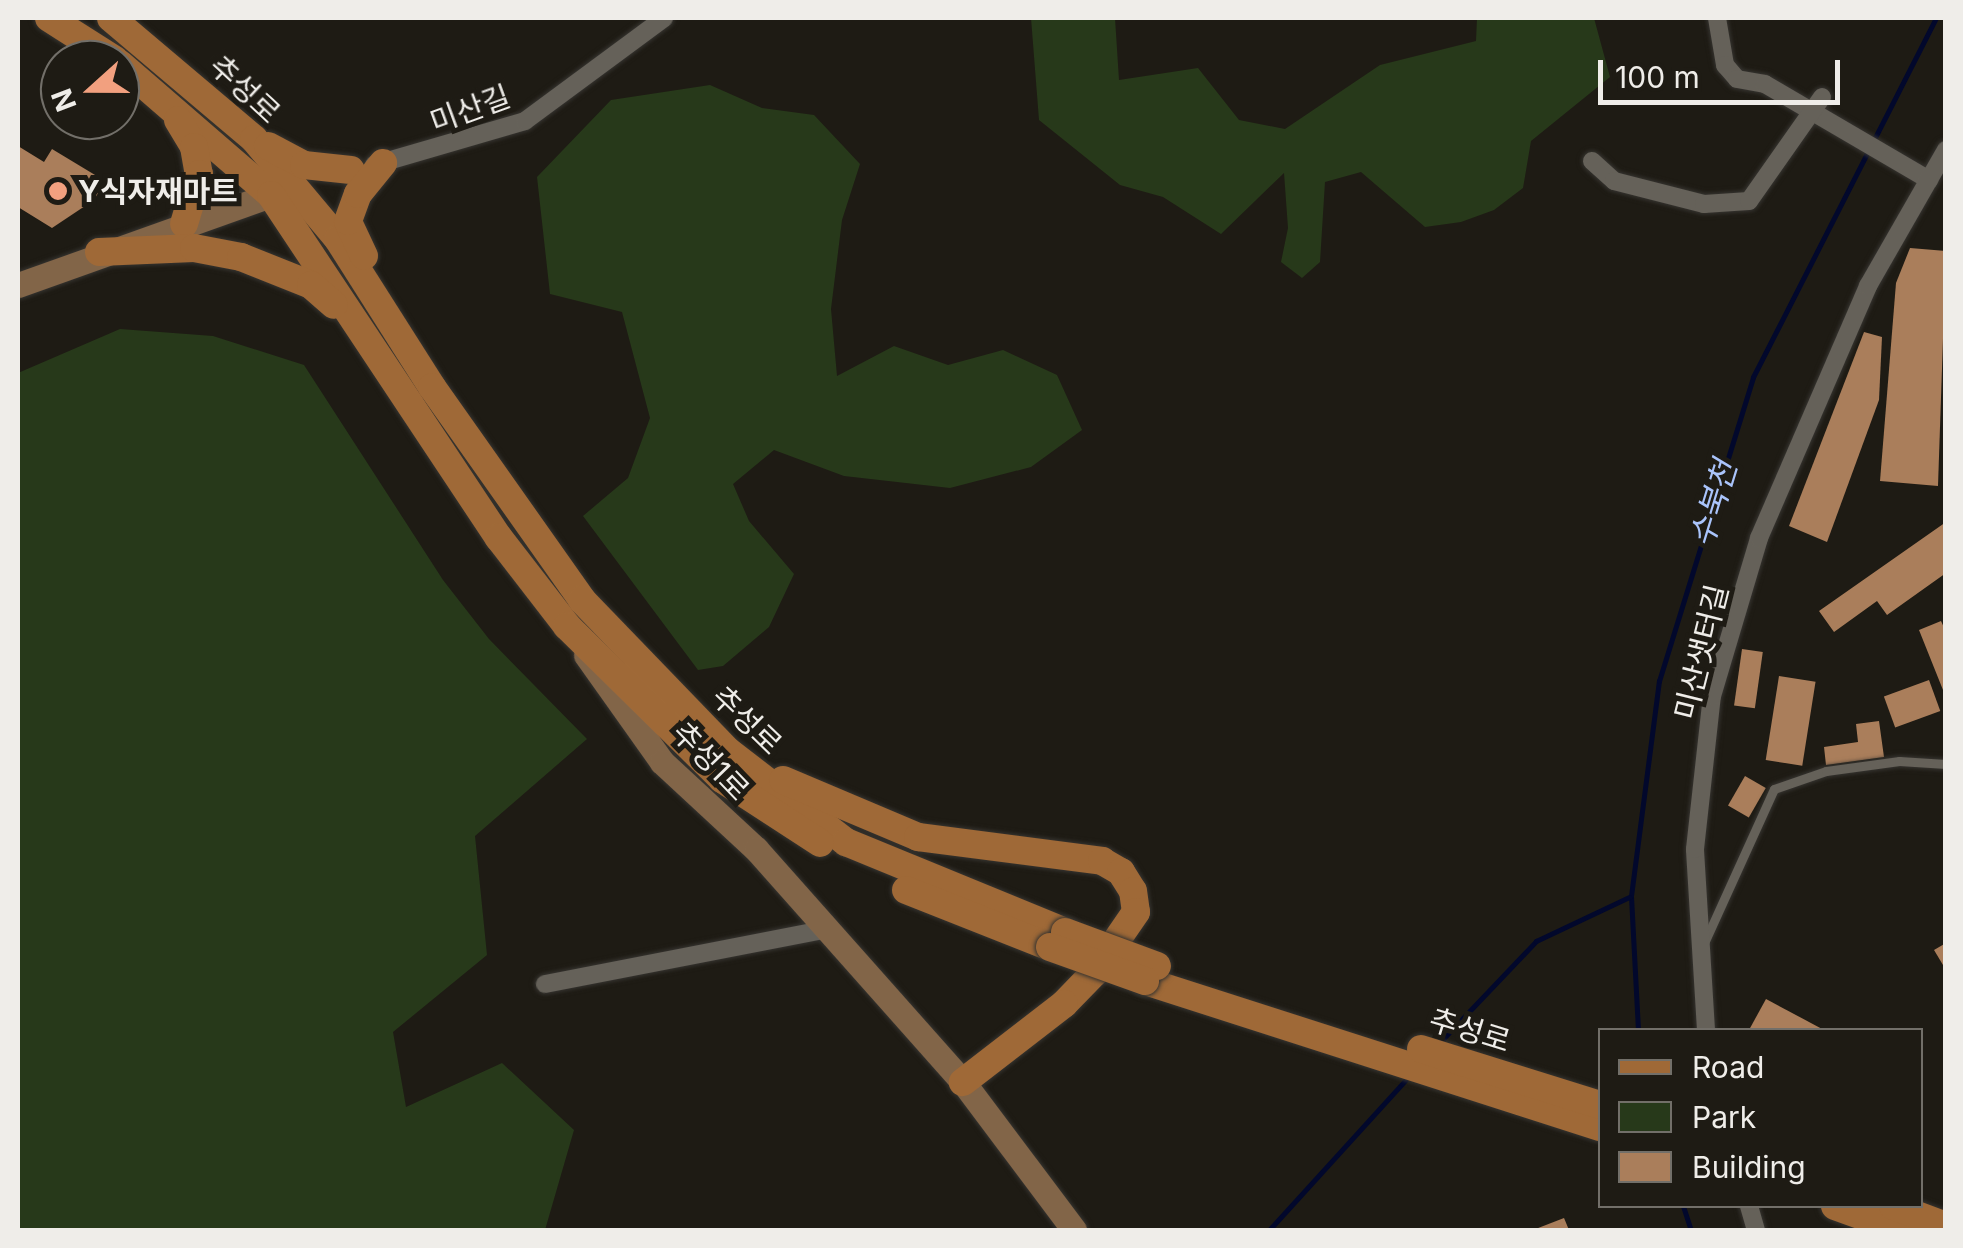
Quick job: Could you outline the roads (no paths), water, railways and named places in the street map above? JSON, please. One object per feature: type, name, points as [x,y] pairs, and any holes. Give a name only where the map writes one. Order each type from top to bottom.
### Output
[{"type":"main road","name":"추성로","points":[[48,18],[83,40]]},
{"type":"main road","name":"추성로","points":[[111,18],[254,139],[366,332],[500,538],[567,626],[642,706],[774,817],[947,910],[1057,939]]},
{"type":"main road","name":"추성로","points":[[140,80],[280,188],[380,305],[582,600],[729,752],[846,842],[1057,939],[1151,974],[1380,1046],[1598,1104]]},
{"type":"main road","points":[[166,102],[194,147],[199,174],[184,224]]},
{"type":"main road","points":[[254,139],[304,166],[351,170]]},
{"type":"main road","points":[[380,305],[348,222],[358,194],[384,163]]},
{"type":"main road","points":[[99,252],[194,248],[242,258],[310,285],[366,332]]},
{"type":"main road","points":[[729,752],[827,802],[918,837],[1081,856],[1121,872],[1136,912],[1094,972],[1064,1004],[963,1082]]},
{"type":"main road","name":"추성로","points":[[1380,1046],[1598,1126]]},
{"type":"main road","points":[[1840,1208],[1900,1230]]},
{"type":"main road","points":[[1899,1208],[1946,1226]]},
{"type":"street","name":"미산길","points":[[280,188],[384,163],[525,121],[664,18]]},
{"type":"street","points":[[1717,18],[1725,65],[1737,79],[1764,84],[1817,119],[1923,178]]},
{"type":"street","points":[[1592,162],[1614,181],[1728,206],[1750,200],[1817,119],[1822,98]]},
{"type":"street","name":"미산샛터길","points":[[1706,1028],[1698,969],[1695,848],[1712,696],[1760,538],[1868,286],[1923,178],[1946,150]]},
{"type":"street","points":[[18,285],[280,188]]},
{"type":"street","name":"추성1로","points":[[567,626],[662,762],[756,849],[963,1082],[1074,1230]]},
{"type":"street","points":[[545,984],[824,930]]},
{"type":"lane","points":[[1698,969],[1707,933],[1774,789],[1842,768],[1898,761],[1946,764]]},
{"type":"waterway","name":"수북천","points":[[1638,1028],[1631,896],[1659,681],[1753,377],[1936,18]]},
{"type":"waterway","points":[[1439,1043],[1536,941],[1629,897]]},
{"type":"waterway","points":[[1269,1230],[1408,1077]]},
{"type":"waterway","name":"수북천","points":[[1684,1208],[1691,1230]]},
{"type":"place","name":"Y식자재마트","points":[[58,191]]}]
